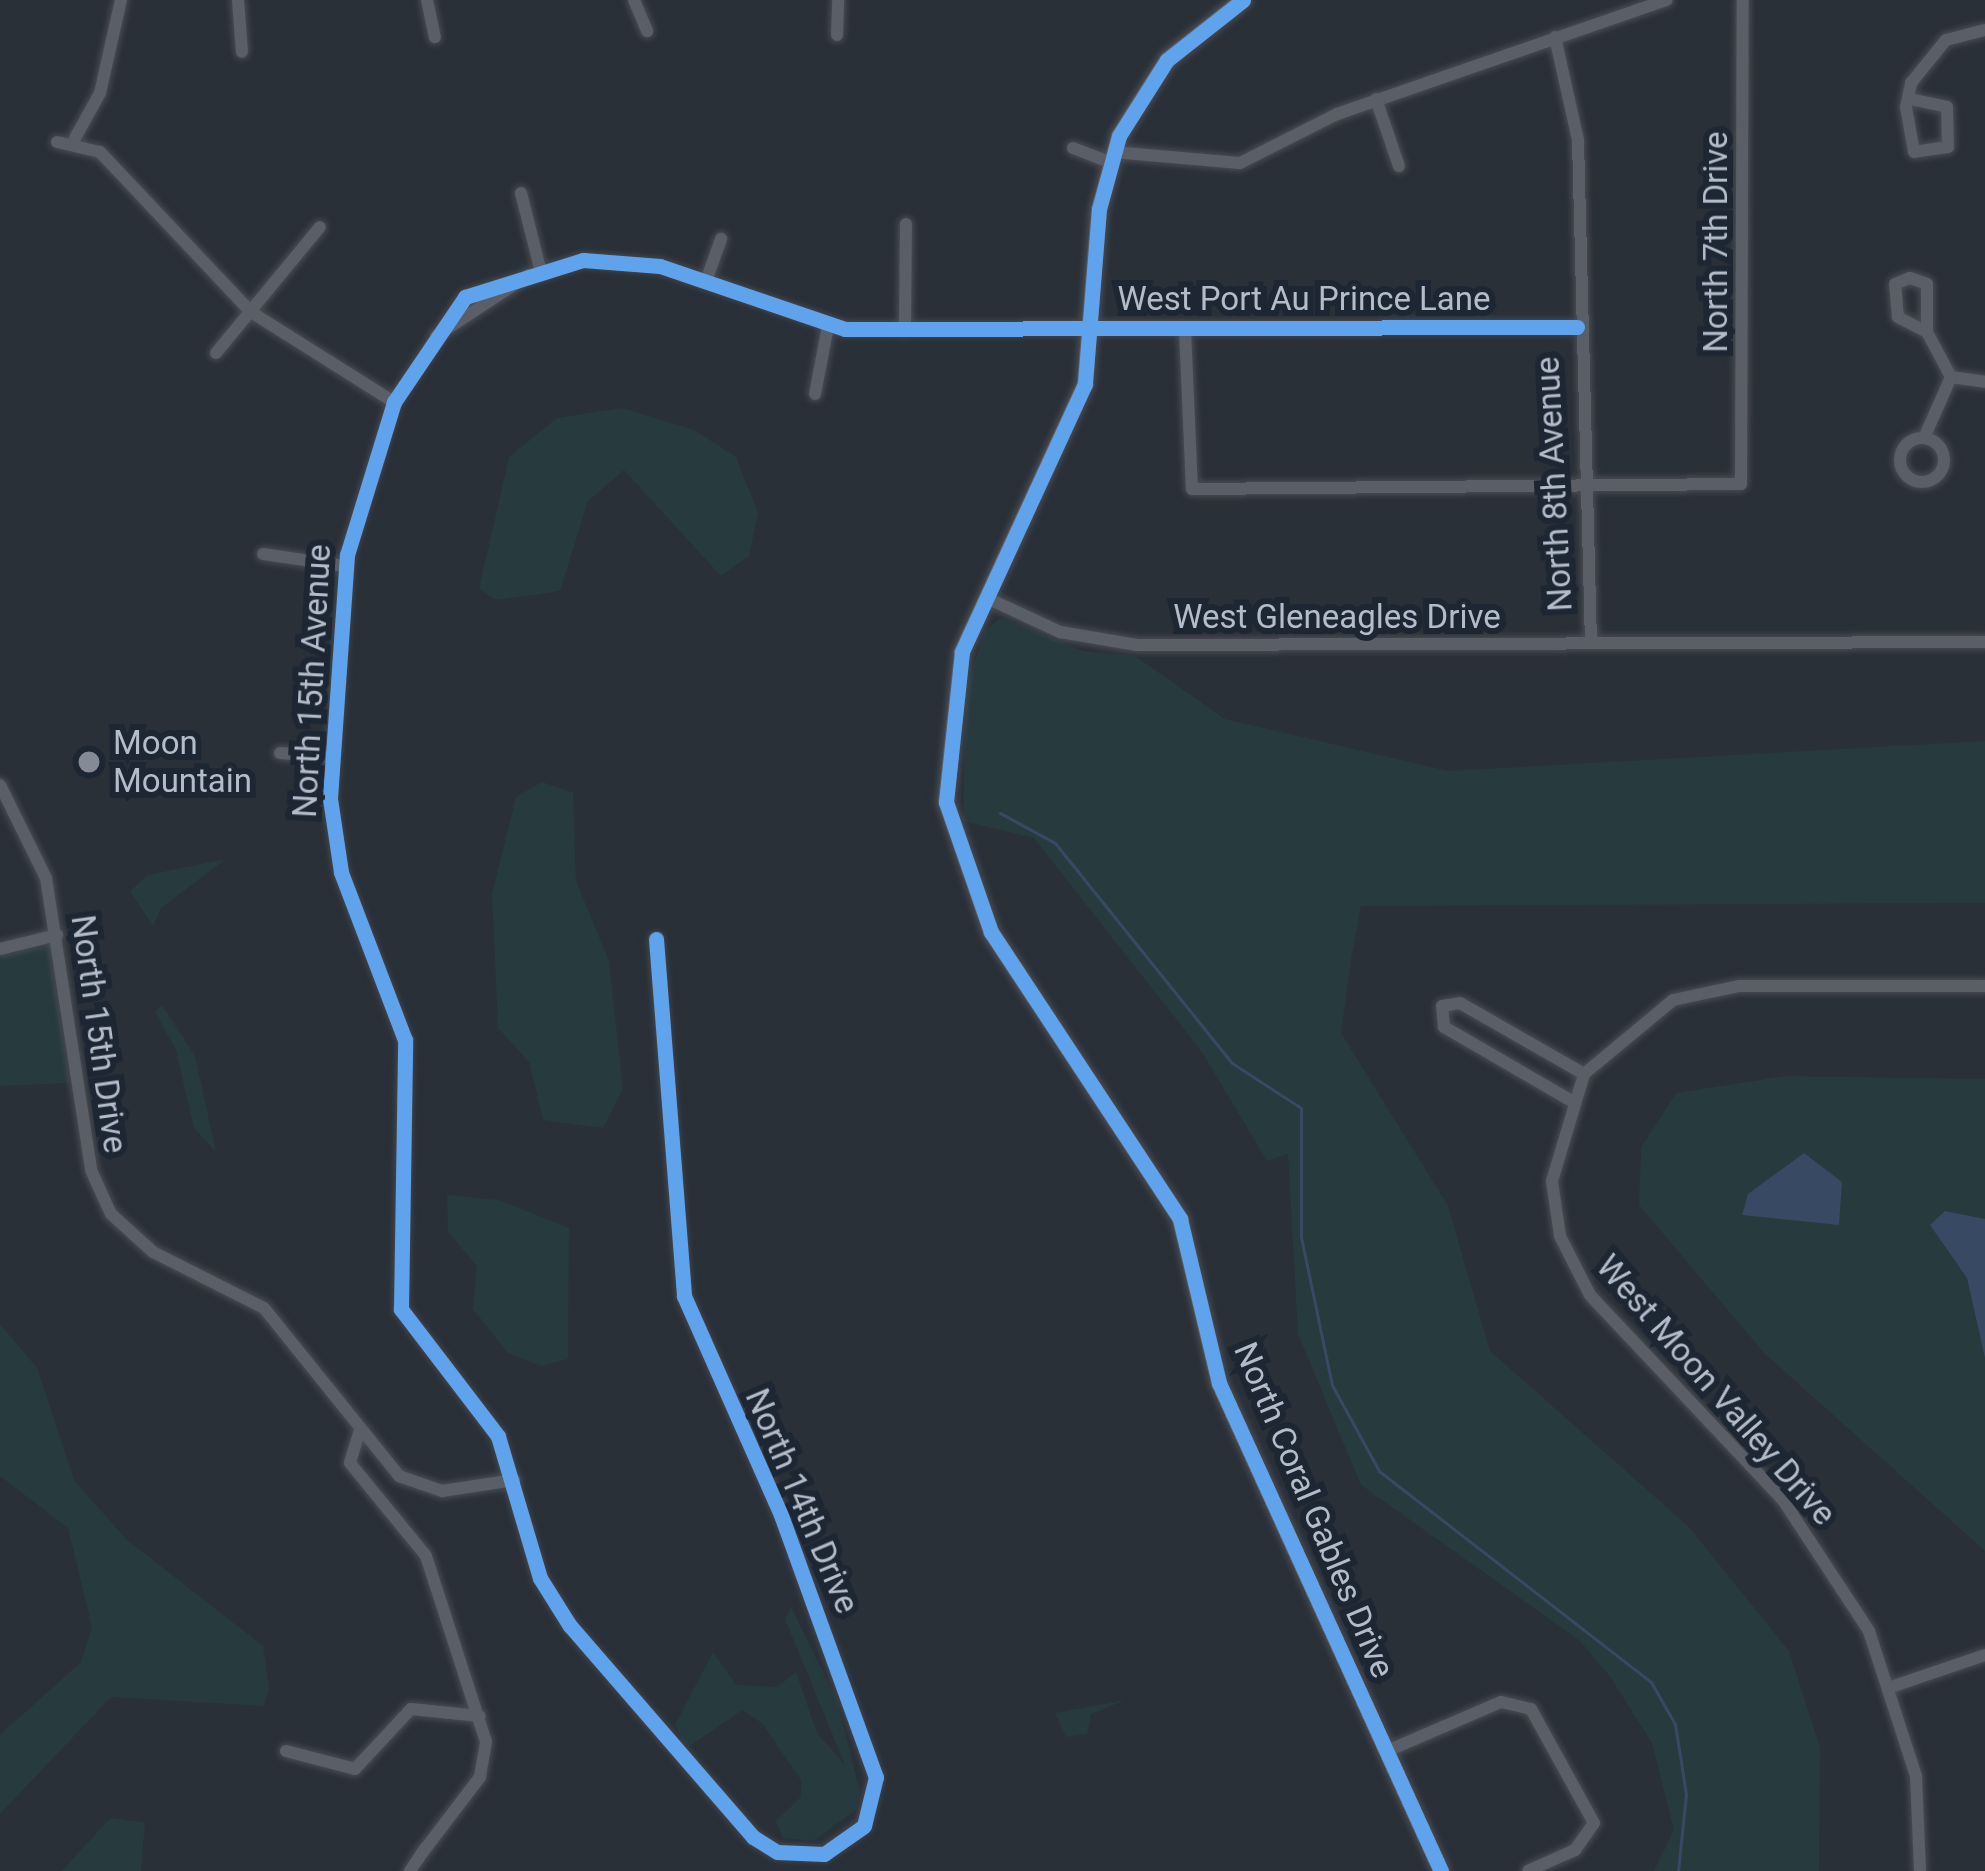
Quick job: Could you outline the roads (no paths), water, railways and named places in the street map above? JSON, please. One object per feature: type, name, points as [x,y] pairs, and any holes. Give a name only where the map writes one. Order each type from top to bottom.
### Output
[{"type":"street","points":[[75,138],[100,93],[121,0]]},
{"type":"street","points":[[238,0],[242,52]]},
{"type":"street","points":[[428,0],[435,38]]},
{"type":"street","points":[[634,0],[647,31]]},
{"type":"street","points":[[837,35],[838,0]]},
{"type":"street","points":[[1112,157],[1167,60],[1243,0]]},
{"type":"street","points":[[1073,148],[1112,157],[1240,163],[1376,100],[1667,0]]},
{"type":"street","name":"North 7th Drive","points":[[1589,490],[1742,484],[1743,0]]},
{"type":"street","points":[[1910,99],[1947,107],[1948,147],[1914,152],[1910,99],[1928,54],[1985,31]]},
{"type":"street","name":"North 8th Avenue","points":[[1555,38],[1578,140],[1576,327],[1589,490],[1591,643]]},
{"type":"street","points":[[1376,100],[1399,166]]},
{"type":"street","points":[[57,142],[75,138],[112,162],[251,312],[394,402]]},
{"type":"street","name":"North Coral Gables Drive","points":[[1112,157],[1095,330],[1074,416],[962,652],[944,769],[967,884],[1161,1179],[1219,1383],[1441,1871]]},
{"type":"street","points":[[521,193],[541,268]]},
{"type":"street","points":[[905,329],[906,224]]},
{"type":"street","points":[[216,353],[320,227]]},
{"type":"street","points":[[706,281],[721,239]]},
{"type":"street","name":"West Port Au Prince Lane","points":[[394,402],[465,297],[541,268],[611,259],[706,281],[828,326],[1095,330],[1576,327]]},
{"type":"street","points":[[1927,332],[1898,316],[1901,279],[1927,284],[1927,332],[1951,377]]},
{"type":"street","points":[[815,394],[828,326]]},
{"type":"street","points":[[1185,329],[1192,489],[1589,490]]},
{"type":"street","points":[[1951,377],[1985,382]]},
{"type":"street","points":[[1924,438],[1951,377]]},
{"type":"street","name":"North 15th Avenue","points":[[394,402],[345,566],[332,757],[341,872],[405,1040],[401,1309],[489,1422],[514,1480],[555,1606],[666,1736]]},
{"type":"street","name":"North 15th Avenue","points":[[263,554],[345,566]]},
{"type":"street","name":"West Gleneagles Drive","points":[[987,598],[1108,644],[1985,642]]},
{"type":"street","name":"North 15th Avenue","points":[[280,753],[332,757]]},
{"type":"street","name":"North 15th Drive","points":[[0,785],[39,858],[58,935],[105,1205],[148,1248],[264,1308],[388,1469],[429,1489],[514,1480]]},
{"type":"street","points":[[0,949],[58,935]]},
{"type":"street","name":"North 14th Drive","points":[[656,939],[684,1296],[793,1545],[874,1769],[875,1799],[838,1849],[777,1852],[666,1736]]},
{"type":"street","name":"West Moon Valley Drive","points":[[1920,1871],[1916,1776],[1894,1686],[1840,1578],[1783,1500],[1574,1270],[1552,1181],[1570,1100],[1584,1074],[1651,1011],[1705,991],[1985,986]]},
{"type":"street","points":[[1570,1100],[1444,1027],[1439,1012],[1460,1003],[1584,1074]]},
{"type":"street","points":[[359,1433],[350,1463],[426,1556],[481,1716],[486,1763],[410,1871]]},
{"type":"street","points":[[1894,1686],[1985,1655]]},
{"type":"street","points":[[1387,1751],[1501,1702],[1531,1709],[1594,1823],[1575,1850],[1528,1871]]},
{"type":"street","points":[[286,1751],[355,1768],[411,1709],[481,1716]]},
{"type":"water","points":[[1804,1153],[1842,1182],[1839,1225],[1742,1215],[1748,1194]]},
{"type":"water","points":[[1945,1211],[1985,1219],[1985,1358],[1967,1278],[1930,1225]]},
{"type":"waterway","points":[[1000,813],[1055,843],[1232,1063],[1301,1108],[1301,1237],[1332,1385],[1379,1471],[1651,1682],[1675,1724],[1686,1794],[1678,1871]]},
{"type":"place","name":"Moon Mountain","points":[[89,762]]}]
